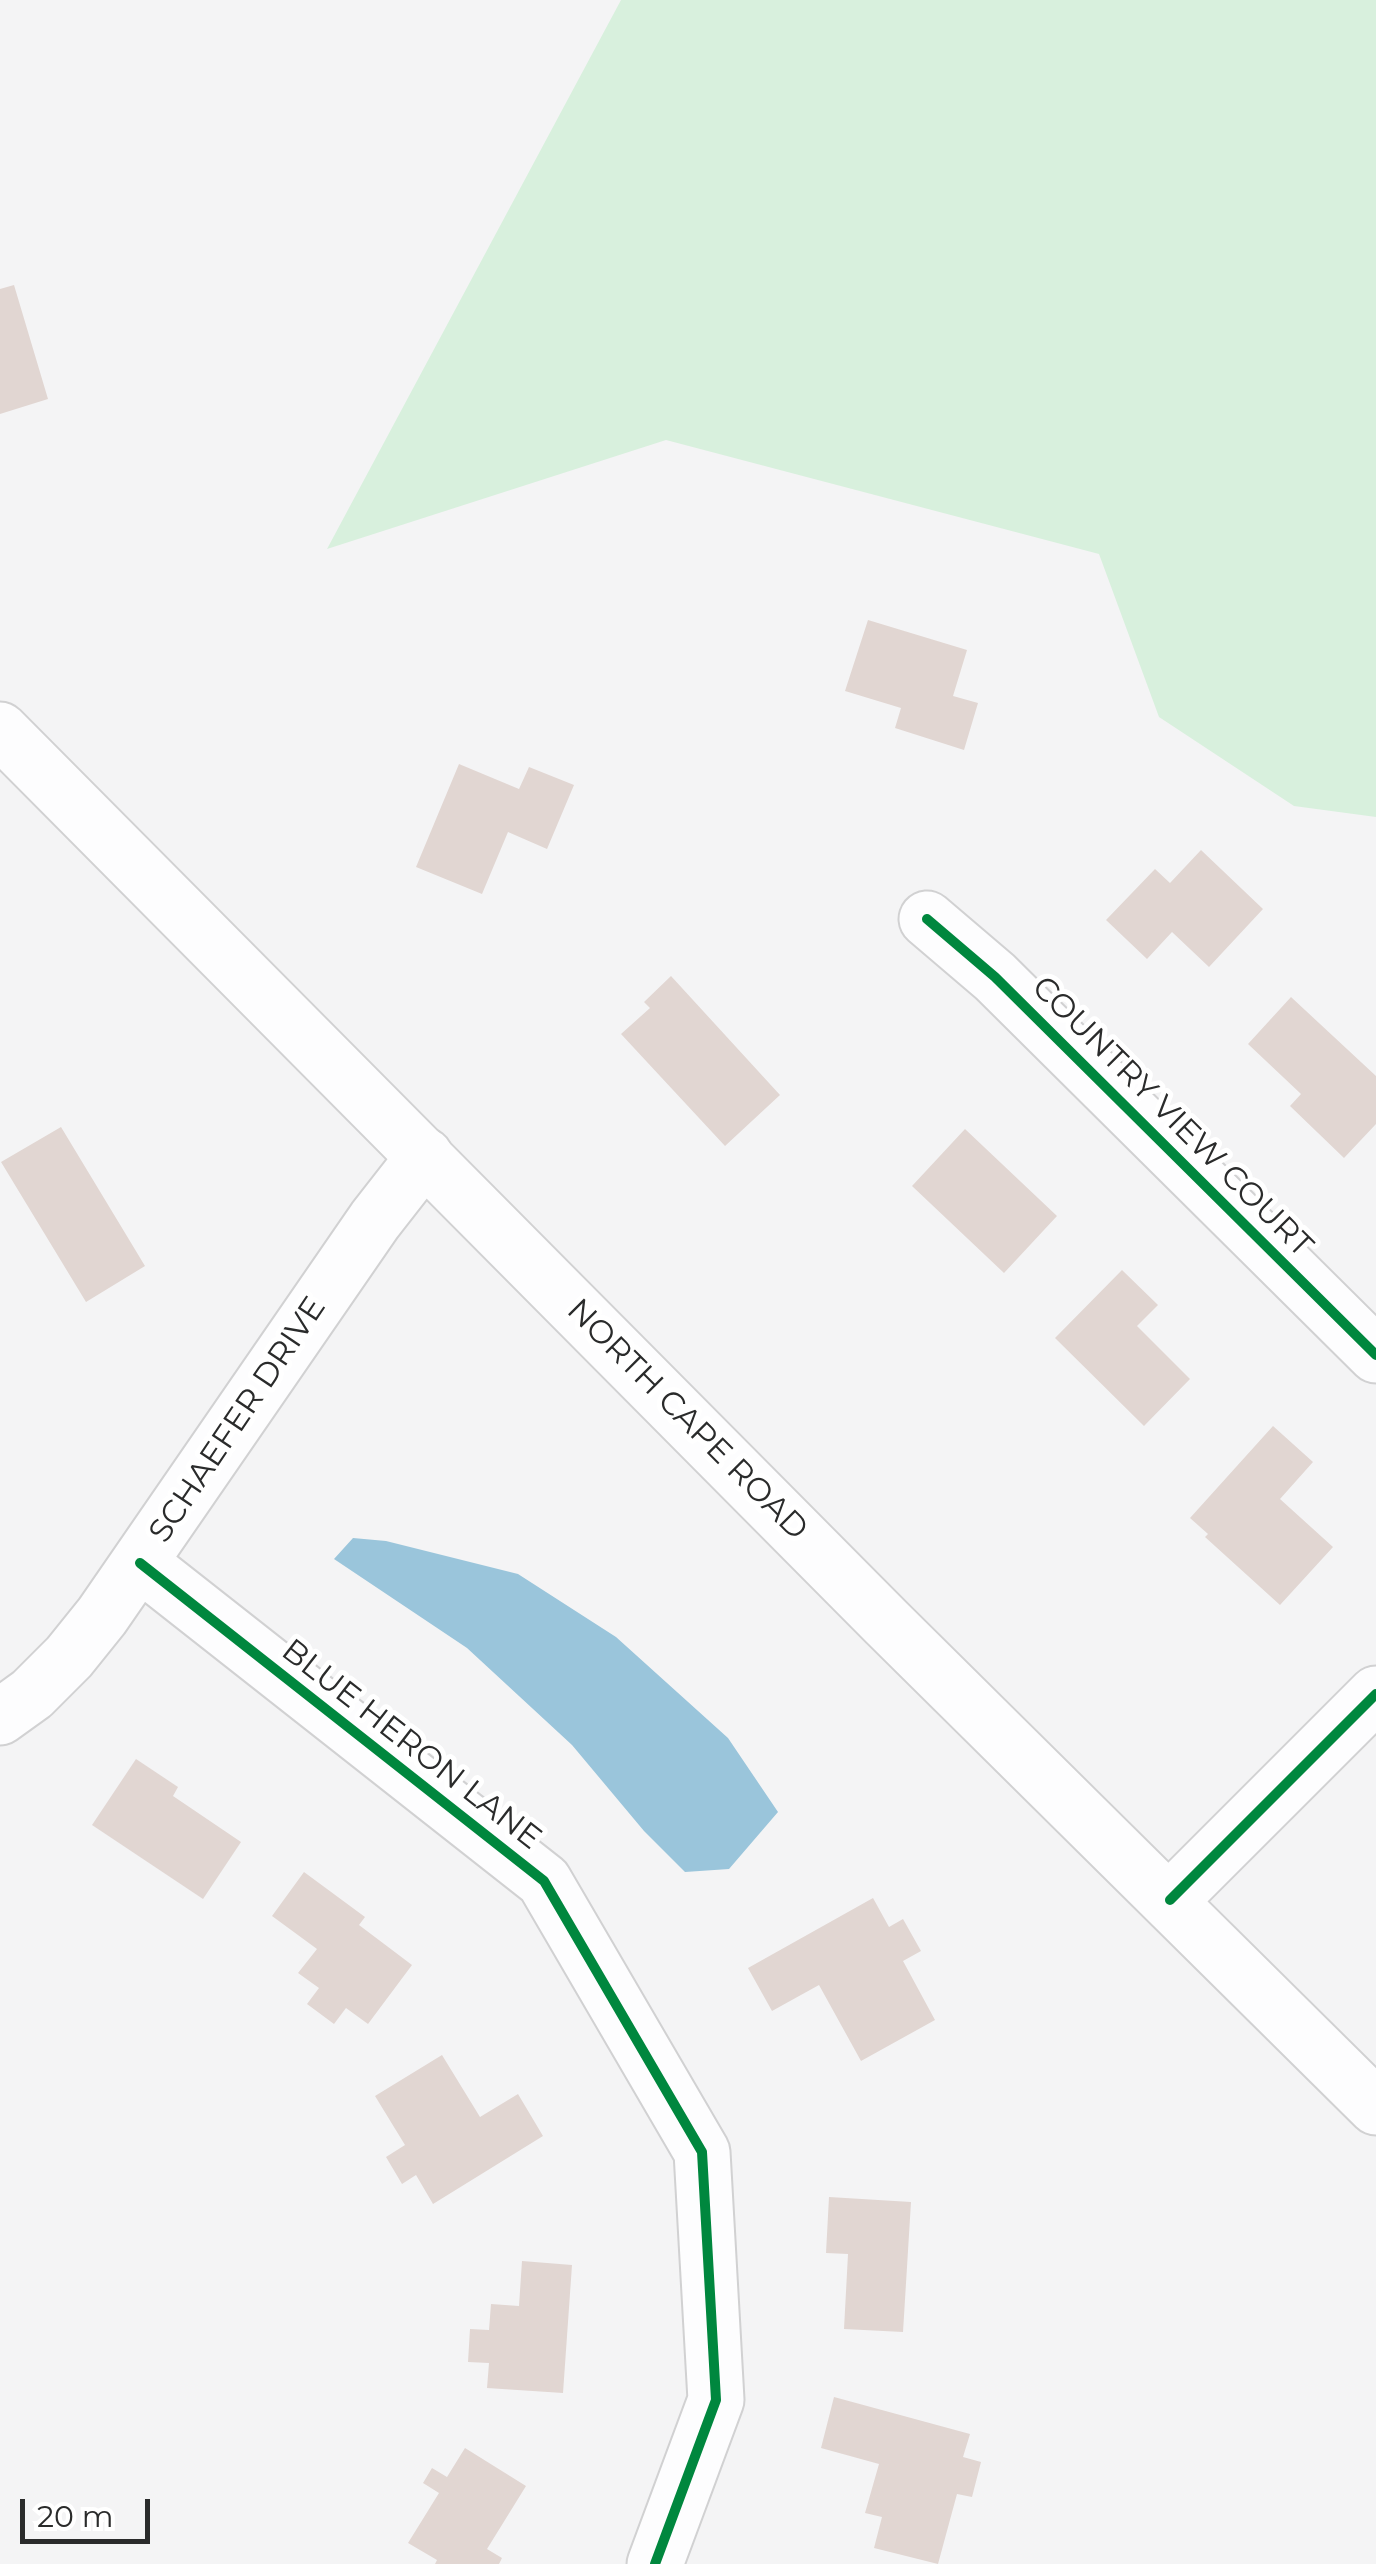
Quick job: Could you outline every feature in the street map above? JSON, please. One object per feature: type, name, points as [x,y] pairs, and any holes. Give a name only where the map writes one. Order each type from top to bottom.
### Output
[{"type":"street","name":"NORTH CAPE ROAD","points":[[0,730],[888,1623],[1376,2107]]},
{"type":"street","name":"COUNTRY VIEW COURT","points":[[927,919],[995,976],[1376,1355]]},
{"type":"street","name":"SCHAEFER DRIVE","points":[[0,1717],[32,1694],[69,1656],[140,1562],[364,1236],[425,1156]]},
{"type":"street","name":"BLUE HERON LANE","points":[[140,1562],[544,1881],[702,2152],[716,2400],[655,2564]]},
{"type":"street","points":[[1170,1900],[1376,1694]]},
{"type":"green space","points":[[621,0],[1376,0],[1376,817],[1294,806],[1159,717],[1099,554],[666,440],[327,549]]},
{"type":"water","points":[[353,1538],[386,1541],[518,1574],[616,1637],[728,1738],[778,1812],[729,1869],[685,1872],[644,1831],[572,1745],[467,1648],[334,1559]]},
{"type":"building","points":[[14,285],[48,399],[0,414],[0,289]]},
{"type":"building","points":[[868,620],[967,650],[953,696],[978,703],[964,750],[895,728],[901,708],[845,691]]},
{"type":"building","points":[[459,764],[519,789],[529,767],[574,785],[547,849],[508,832],[482,894],[416,867]]},
{"type":"building","points":[[1201,850],[1263,909],[1209,967],[1172,932],[1147,959],[1106,920],[1155,869],[1170,883]]},
{"type":"building","points":[[671,976],[780,1095],[725,1146],[621,1034],[650,1008],[644,1002]]},
{"type":"building","points":[[1291,997],[1376,1076],[1376,1124],[1344,1158],[1290,1106],[1301,1094],[1248,1044]]},
{"type":"building","points":[[61,1127],[145,1266],[86,1302],[1,1162]]},
{"type":"building","points":[[965,1129],[1057,1216],[1004,1273],[912,1186]]},
{"type":"building","points":[[1122,1270],[1158,1305],[1137,1326],[1190,1379],[1144,1426],[1055,1338]]},
{"type":"building","points":[[1273,1426],[1313,1462],[1280,1499],[1333,1547],[1280,1605],[1205,1537],[1208,1534],[1190,1518]]},
{"type":"building","points":[[136,1759],[178,1787],[173,1796],[241,1842],[203,1899],[92,1825]]},
{"type":"building","points":[[304,1872],[365,1917],[359,1925],[412,1965],[368,2024],[346,2008],[334,2024],[307,2004],[319,1988],[298,1973],[317,1949],[272,1916]]},
{"type":"building","points":[[873,1898],[889,1927],[903,1919],[921,1951],[903,1961],[935,2020],[861,2061],[819,1985],[772,2011],[748,1968]]},
{"type":"building","points":[[442,2055],[480,2117],[518,2094],[543,2136],[433,2204],[416,2175],[402,2184],[386,2157],[405,2145],[375,2096]]},
{"type":"building","points":[[829,2197],[911,2202],[903,2332],[844,2329],[848,2254],[826,2253]]},
{"type":"building","points":[[522,2261],[572,2265],[563,2393],[487,2388],[489,2363],[468,2362],[470,2329],[489,2330],[491,2304],[519,2306]]},
{"type":"building","points":[[834,2397],[970,2434],[963,2457],[981,2462],[972,2497],[957,2494],[938,2564],[874,2548],[882,2517],[865,2513],[879,2464],[821,2448]]},
{"type":"building","points":[[465,2448],[526,2486],[487,2549],[502,2558],[499,2564],[435,2564],[437,2560],[408,2543],[439,2493],[423,2483],[432,2468],[447,2477]]},
{"type":"cycle path","points":[[927,919],[995,977],[1376,1355]]},
{"type":"cycle path","points":[[140,1563],[544,1881],[702,2152],[716,2400],[655,2564]]},
{"type":"cycle path","points":[[1170,1900],[1376,1694]]}]
